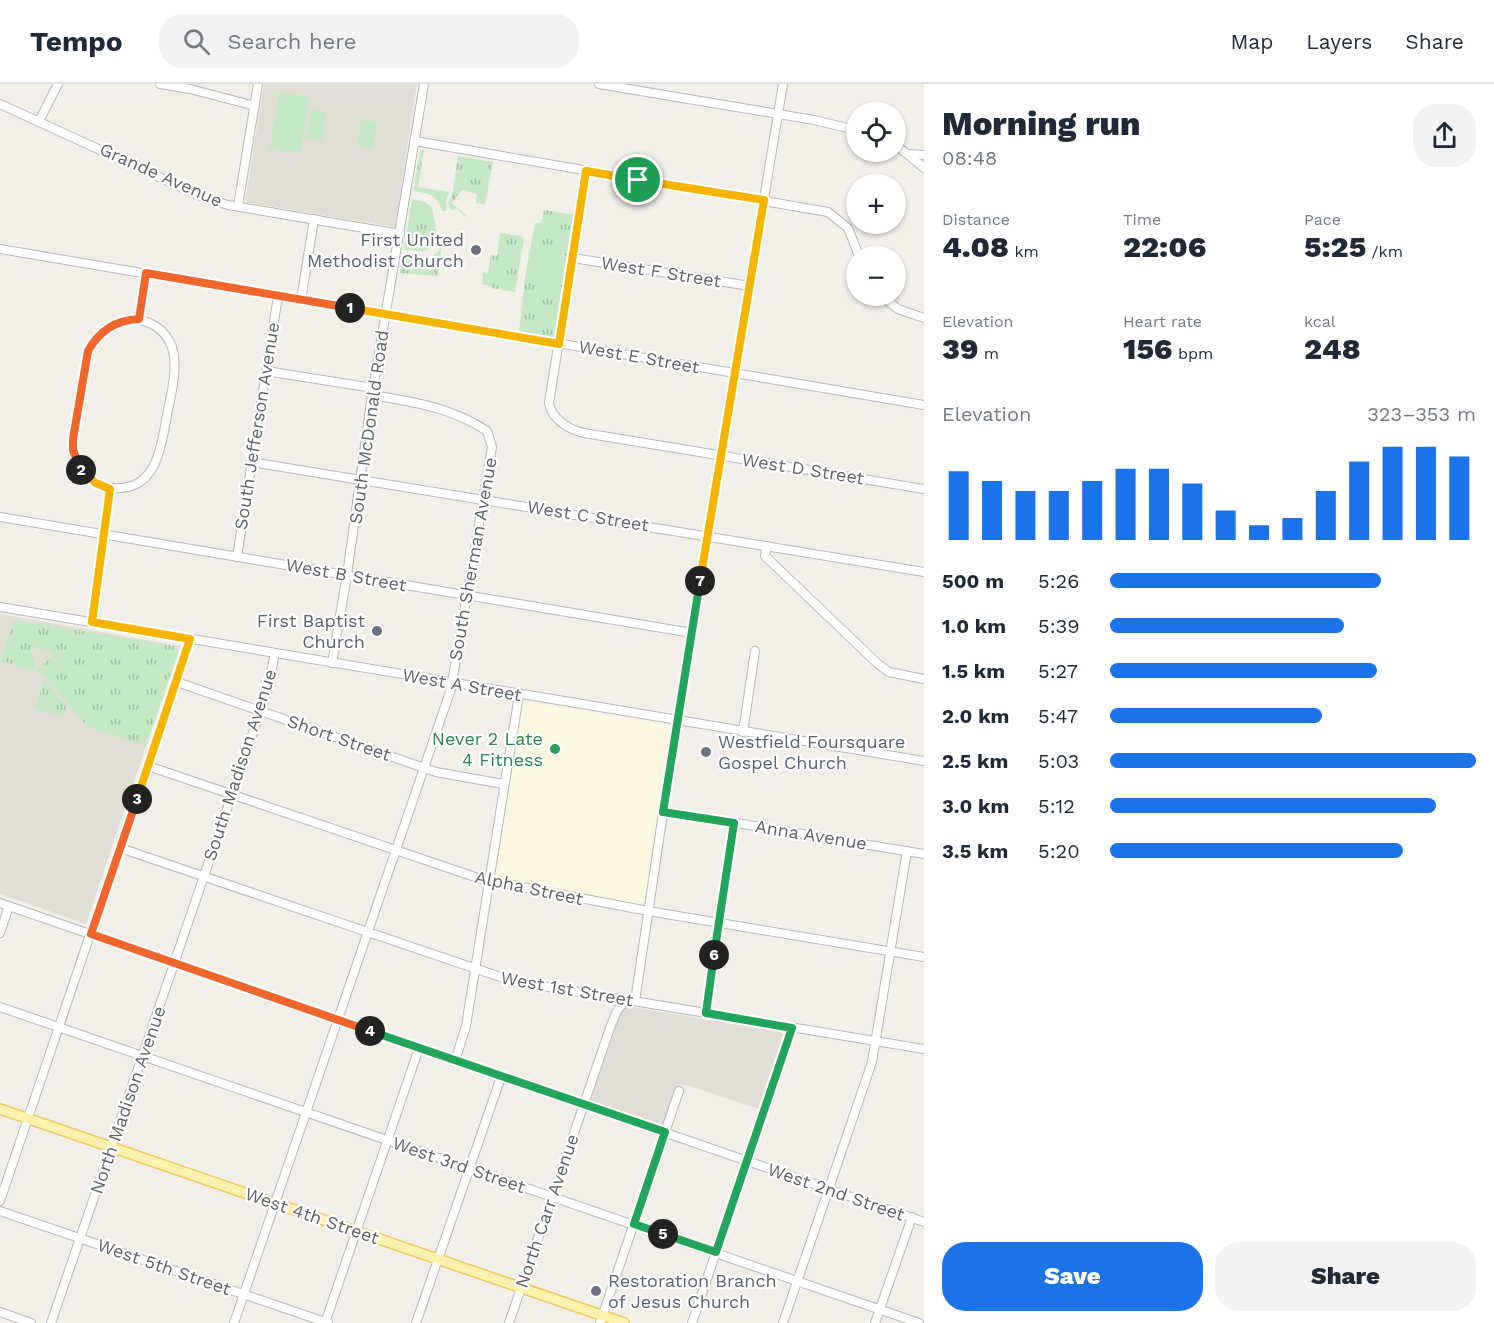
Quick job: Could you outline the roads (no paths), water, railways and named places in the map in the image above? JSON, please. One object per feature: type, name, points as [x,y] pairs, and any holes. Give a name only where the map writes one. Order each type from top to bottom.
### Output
[{"type":"main road","name":"West 4th Street","points":[[0,1109],[521,1288],[601,1319],[624,1323]]},
{"type":"street","points":[[39,121],[58,84]]},
{"type":"street","points":[[160,84],[255,106]]},
{"type":"street","points":[[238,206],[258,84]]},
{"type":"street","name":"South McDonald Road","points":[[332,663],[373,392],[424,84]]},
{"type":"street","points":[[599,84],[814,120],[846,128]]},
{"type":"street","points":[[635,1001],[677,721],[783,84]]},
{"type":"street","name":"Grande Avenue","points":[[0,104],[207,199],[228,205],[400,234]]},
{"type":"street","points":[[415,141],[828,212],[848,228],[855,246]]},
{"type":"street","points":[[908,153],[924,155]]},
{"type":"street","points":[[908,153],[924,168]]},
{"type":"street","points":[[559,344],[586,171]]},
{"type":"street","points":[[301,300],[314,219]]},
{"type":"street","name":"West E Street","points":[[0,249],[924,405]]},
{"type":"street","name":"West F Street","points":[[573,258],[750,286]]},
{"type":"street","points":[[139,319],[146,273]]},
{"type":"street","name":"South Jefferson Avenue","points":[[237,557],[278,296]]},
{"type":"street","points":[[894,306],[924,318]]},
{"type":"street","points":[[129,319],[139,319],[151,322],[160,329],[172,348],[174,372],[169,403],[160,450],[151,473],[140,483],[126,488],[110,489],[86,476],[76,460],[73,439],[80,392],[88,351],[95,339],[115,324],[129,319]]},
{"type":"street","name":"West D Street","points":[[559,344],[549,408],[572,430],[924,489]]},
{"type":"street","points":[[266,371],[373,392]]},
{"type":"street","name":"South Sherman Avenue","points":[[234,1323],[452,683],[492,447],[488,431],[471,421],[433,406],[373,392]]},
{"type":"street","name":"West C Street","points":[[252,462],[924,572]]},
{"type":"street","points":[[92,622],[110,489]]},
{"type":"street","name":"West B Street","points":[[0,518],[692,633]]},
{"type":"street","points":[[767,546],[765,556],[878,664],[889,672],[924,679]]},
{"type":"street","name":"West A Street","points":[[0,607],[924,761]]},
{"type":"street","points":[[0,1201],[190,639]]},
{"type":"street","points":[[743,732],[755,651]]},
{"type":"street","name":"South Madison Avenue","points":[[203,876],[267,692],[275,653]]},
{"type":"street","name":"Short Street","points":[[177,682],[424,768],[464,778],[503,784]]},
{"type":"street","points":[[455,1060],[466,1026],[519,694]]},
{"type":"street","name":"Alpha Street","points":[[148,766],[488,881],[648,911],[924,957]]},
{"type":"street","name":"Anna Avenue","points":[[663,812],[924,854]]},
{"type":"street","points":[[706,1013],[734,823]]},
{"type":"street","name":"West 1st Street","points":[[120,848],[512,981],[924,1049]]},
{"type":"street","points":[[783,1323],[872,1062],[907,851]]},
{"type":"street","name":"North Madison Avenue","points":[[51,1323],[203,876]]},
{"type":"street","name":"West 2nd Street","points":[[0,903],[924,1222]]},
{"type":"street","points":[[0,933],[9,906]]},
{"type":"street","name":"North Carr Avenue","points":[[508,1323],[613,1021],[625,999]]},
{"type":"street","name":"West 3rd Street","points":[[0,1006],[919,1323]]},
{"type":"street","points":[[692,1323],[792,1028]]},
{"type":"street","points":[[326,1323],[419,1048]]},
{"type":"street","points":[[417,1323],[501,1077]]},
{"type":"street","points":[[601,1319],[679,1091]]},
{"type":"street","name":"West 5th Street","points":[[0,1210],[326,1323]]},
{"type":"street","points":[[875,1323],[912,1217]]},
{"type":"street","points":[[0,1312],[31,1323]]},
{"type":"place","name":"First United Methodist Church","points":[[476,250]]},
{"type":"place","name":"First Baptist Church","points":[[377,631]]},
{"type":"place","name":"Never 2 Late 4 Fitness","points":[[555,749]]},
{"type":"place","name":"Westfield Foursquare Gospel Church","points":[[706,752]]},
{"type":"place","name":"Restoration Branch of Jesus Church","points":[[596,1291]]}]
